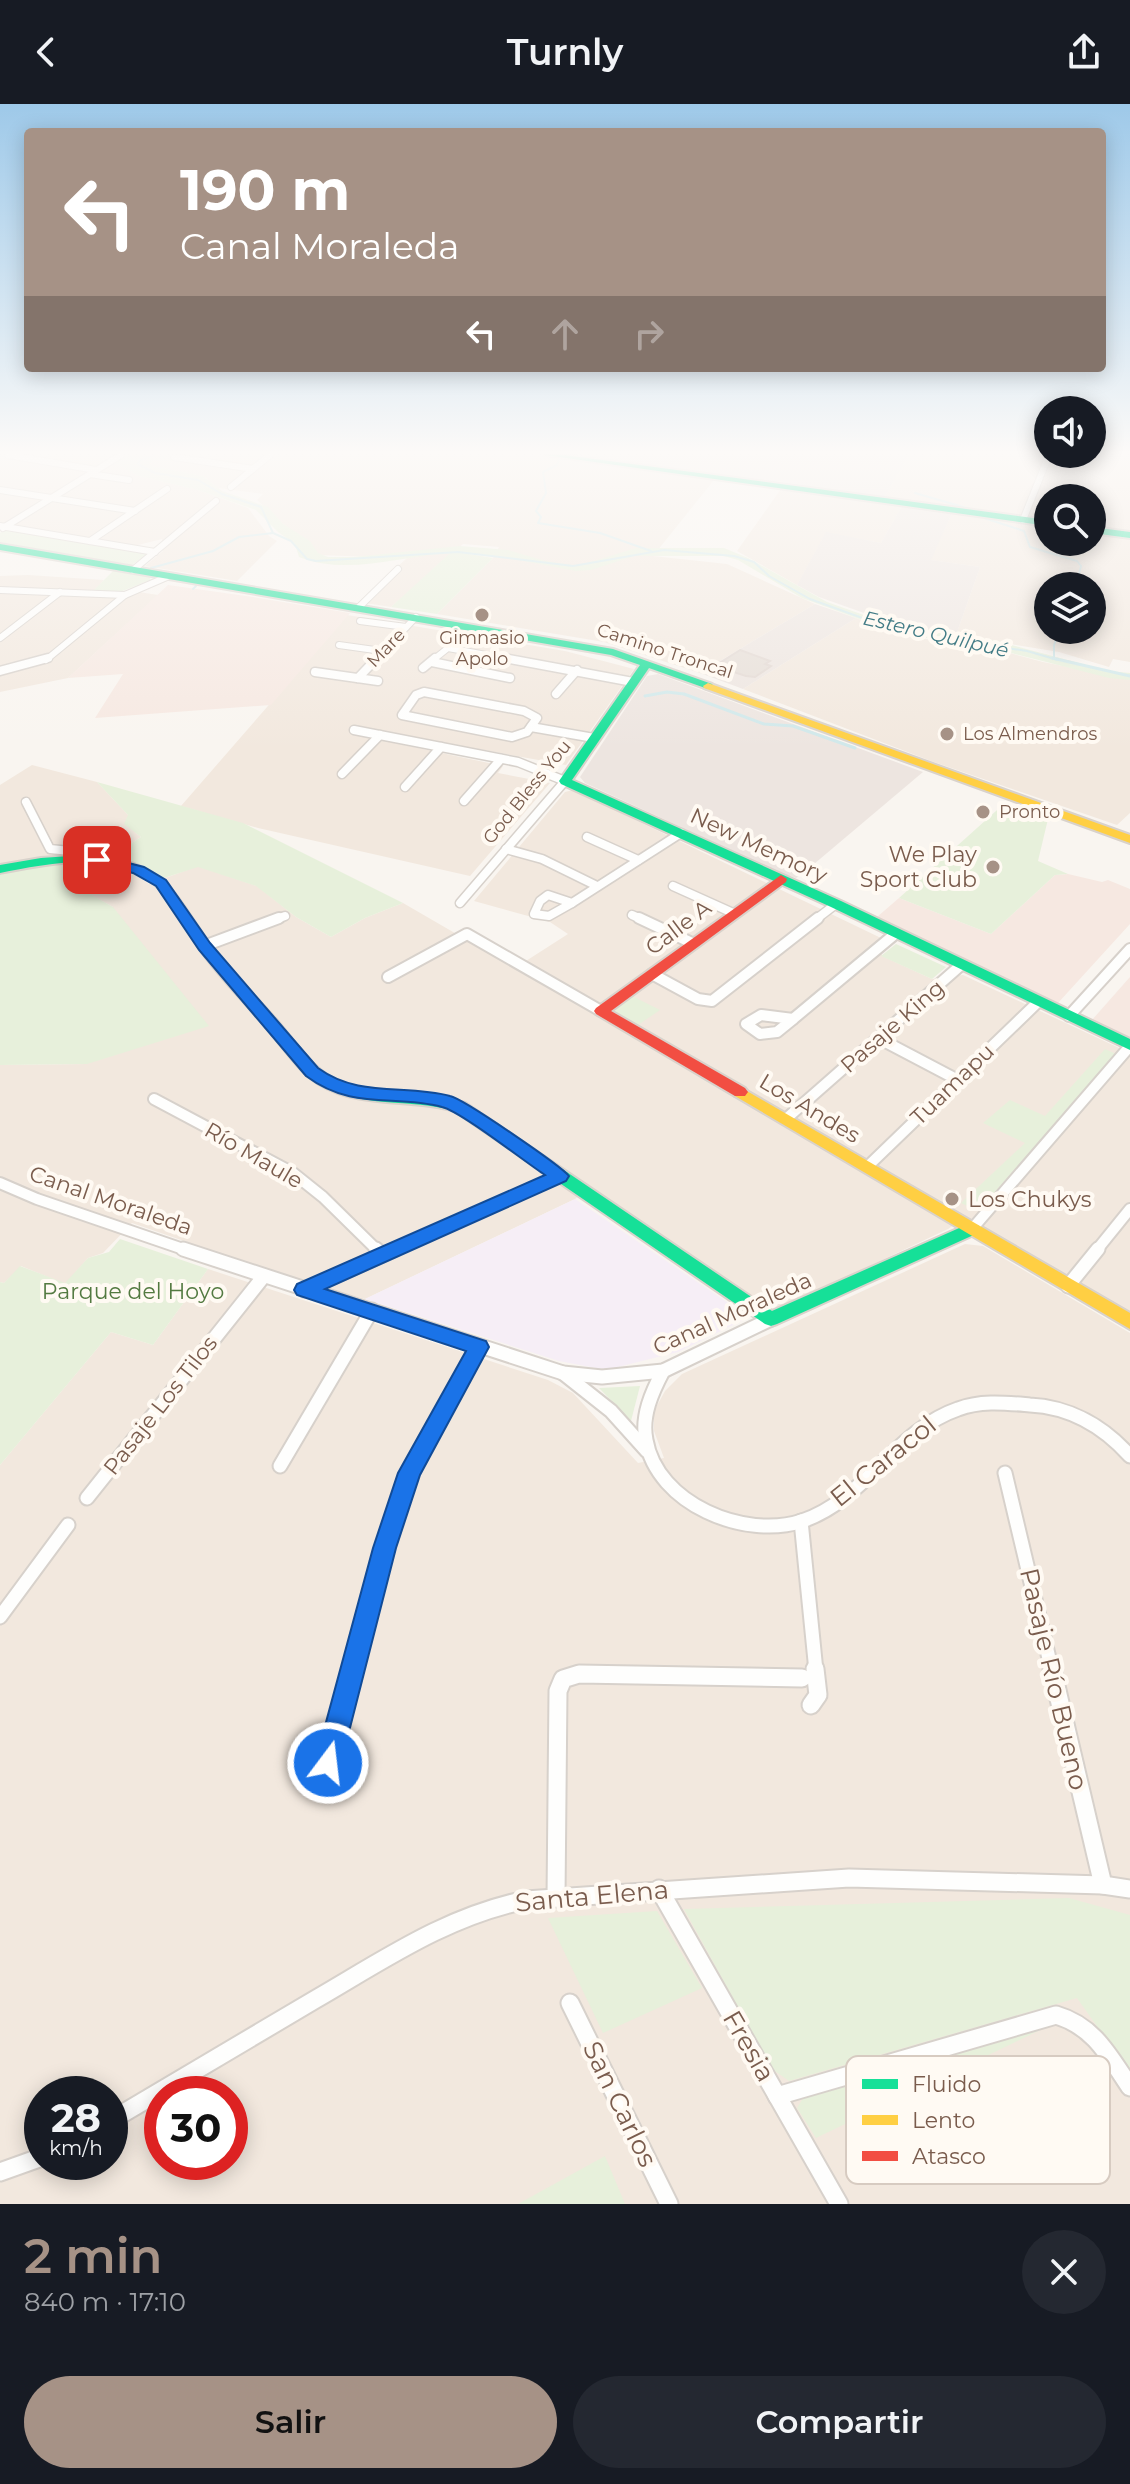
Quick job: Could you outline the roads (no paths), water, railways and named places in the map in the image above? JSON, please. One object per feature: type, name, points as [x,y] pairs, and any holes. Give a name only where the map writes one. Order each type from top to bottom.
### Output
[{"type":"street","name":"Camino Troncal","points":[[35,553],[359,614],[582,645],[647,663],[980,787],[1130,839]]},
{"type":"street","points":[[133,570],[154,553]]},
{"type":"street","points":[[359,614],[398,569]]},
{"type":"street","points":[[0,671],[45,661],[125,595],[169,576]]},
{"type":"street","points":[[0,590],[125,595]]},
{"type":"street","points":[[0,638],[60,592]]},
{"type":"street","name":"Mare","points":[[358,678],[411,622]]},
{"type":"street","points":[[339,645],[382,651]]},
{"type":"street","points":[[423,668],[448,648],[633,682]]},
{"type":"street","points":[[432,662],[508,682],[527,661]]},
{"type":"street","name":"God Bless You","points":[[460,903],[565,781],[647,663]]},
{"type":"street","points":[[556,694],[577,670]]},
{"type":"street","points":[[315,672],[378,681]]},
{"type":"street","points":[[531,727],[537,718],[533,714],[430,692],[416,695],[401,714],[512,737],[531,727],[594,738]]},
{"type":"street","name":"New Memory","points":[[354,730],[531,766],[836,904],[1130,1046]]},
{"type":"street","points":[[342,774],[380,735]]},
{"type":"street","points":[[405,787],[441,747]]},
{"type":"street","points":[[464,801],[501,759]]},
{"type":"street","points":[[26,802],[50,849],[80,852],[97,860],[138,870],[161,883],[204,946],[312,1072],[328,1083],[368,1095],[449,1101],[771,1319]]},
{"type":"street","points":[[572,903],[681,833]]},
{"type":"street","points":[[587,837],[638,860]]},
{"type":"street","points":[[506,849],[542,859],[597,886]]},
{"type":"street","points":[[0,869],[39,861],[97,860]]},
{"type":"street","name":"Calle A","points":[[601,1011],[781,879]]},
{"type":"street","points":[[673,886],[733,913]]},
{"type":"street","points":[[652,974],[698,999],[712,1001],[836,904]]},
{"type":"street","points":[[632,915],[692,943]]},
{"type":"street","points":[[204,946],[285,916]]},
{"type":"street","name":"Los Andes","points":[[388,977],[467,934],[787,1118],[1130,1322]]},
{"type":"street","points":[[793,1019],[895,934]]},
{"type":"street","points":[[1069,1016],[1130,949]]},
{"type":"street","name":"Pasaje King","points":[[787,1118],[961,965]]},
{"type":"street","name":"Tuamapu","points":[[867,1167],[1038,1002]]},
{"type":"street","points":[[878,1038],[956,1079]]},
{"type":"street","name":"Canal Moraleda","points":[[0,1183],[37,1199],[304,1290],[563,1373],[602,1377],[663,1371],[972,1229],[1130,1046]]},
{"type":"street","name":"Río Maule","points":[[154,1099],[293,1173],[323,1197],[381,1254]]},
{"type":"street","points":[[304,1290],[559,1176]]},
{"type":"street","points":[[1068,1286],[1130,1209]]},
{"type":"street","name":"Pasaje Los Tilos","points":[[87,1498],[264,1276]]},
{"type":"street","points":[[280,1466],[372,1310]]},
{"type":"street","points":[[321,1790],[385,1548],[409,1473],[479,1347]]},
{"type":"street","points":[[649,1452],[645,1429],[647,1410],[663,1371]]},
{"type":"street","name":"El Caracol","points":[[563,1373],[611,1411],[649,1452],[667,1479],[692,1502],[717,1516],[760,1527],[801,1521],[844,1497],[935,1417],[977,1401],[1020,1402],[1072,1413],[1110,1434],[1130,1456]]},
{"type":"street","name":"Pasaje Río Bueno","points":[[1005,1473],[1103,1885]]},
{"type":"street","points":[[801,1521],[818,1695],[811,1705]]},
{"type":"street","points":[[0,1617],[68,1525]]},
{"type":"street","points":[[556,1898],[558,1691],[563,1679],[579,1674],[802,1678]]},
{"type":"street","name":"Santa Elena","points":[[128,2110],[398,1951],[457,1919],[487,1908],[526,1900],[849,1878],[1103,1885],[1130,1889]]},
{"type":"street","name":"Fresia","points":[[659,1889],[839,2204]]},
{"type":"street","name":"San Carlos","points":[[570,2003],[669,2204]]},
{"type":"street","points":[[915,2056],[1056,2015],[1074,2018],[1094,2034],[1109,2056]]},
{"type":"street","points":[[1110,2058],[1130,2087]]},
{"type":"street","points":[[777,2096],[846,2076]]},
{"type":"street","points":[[0,2172],[24,2163]]},
{"type":"waterway","points":[[151,568],[206,553]]},
{"type":"waterway","name":"Estero Quilpué","points":[[302,553],[307,559],[316,561],[442,553]]},
{"type":"waterway","name":"Estero Quilpué","points":[[466,553],[573,566],[647,553]]},
{"type":"waterway","name":"Estero Quilpué","points":[[699,553],[734,556],[754,562],[769,576],[810,599],[879,624],[934,637],[1027,651],[1054,659]]},
{"type":"waterway","points":[[1050,553],[1077,561],[1081,566],[1080,572]]},
{"type":"waterway","points":[[193,589],[196,586]]},
{"type":"waterway","points":[[1054,644],[1054,658]]},
{"type":"waterway","name":"Estero Quilpué","points":[[1054,658],[1130,676]]},
{"type":"waterway","name":"Estero Quilpué","points":[[1054,659],[1058,660]]},
{"type":"waterway","points":[[645,696],[667,692],[684,694],[764,724],[793,726],[855,748]]},
{"type":"waterway","points":[[703,1077],[773,1118]]},
{"type":"place","name":"Gimnasio Apolo","points":[[482,615]]},
{"type":"place","name":"Los Almendros","points":[[947,734]]},
{"type":"place","name":"Pronto","points":[[983,812]]},
{"type":"place","name":"We Play Sport Club","points":[[993,867]]},
{"type":"place","name":"Los Chukys","points":[[952,1199]]},
{"type":"park label","name":"Parque del Hoyo","points":[[133,1291]]}]
